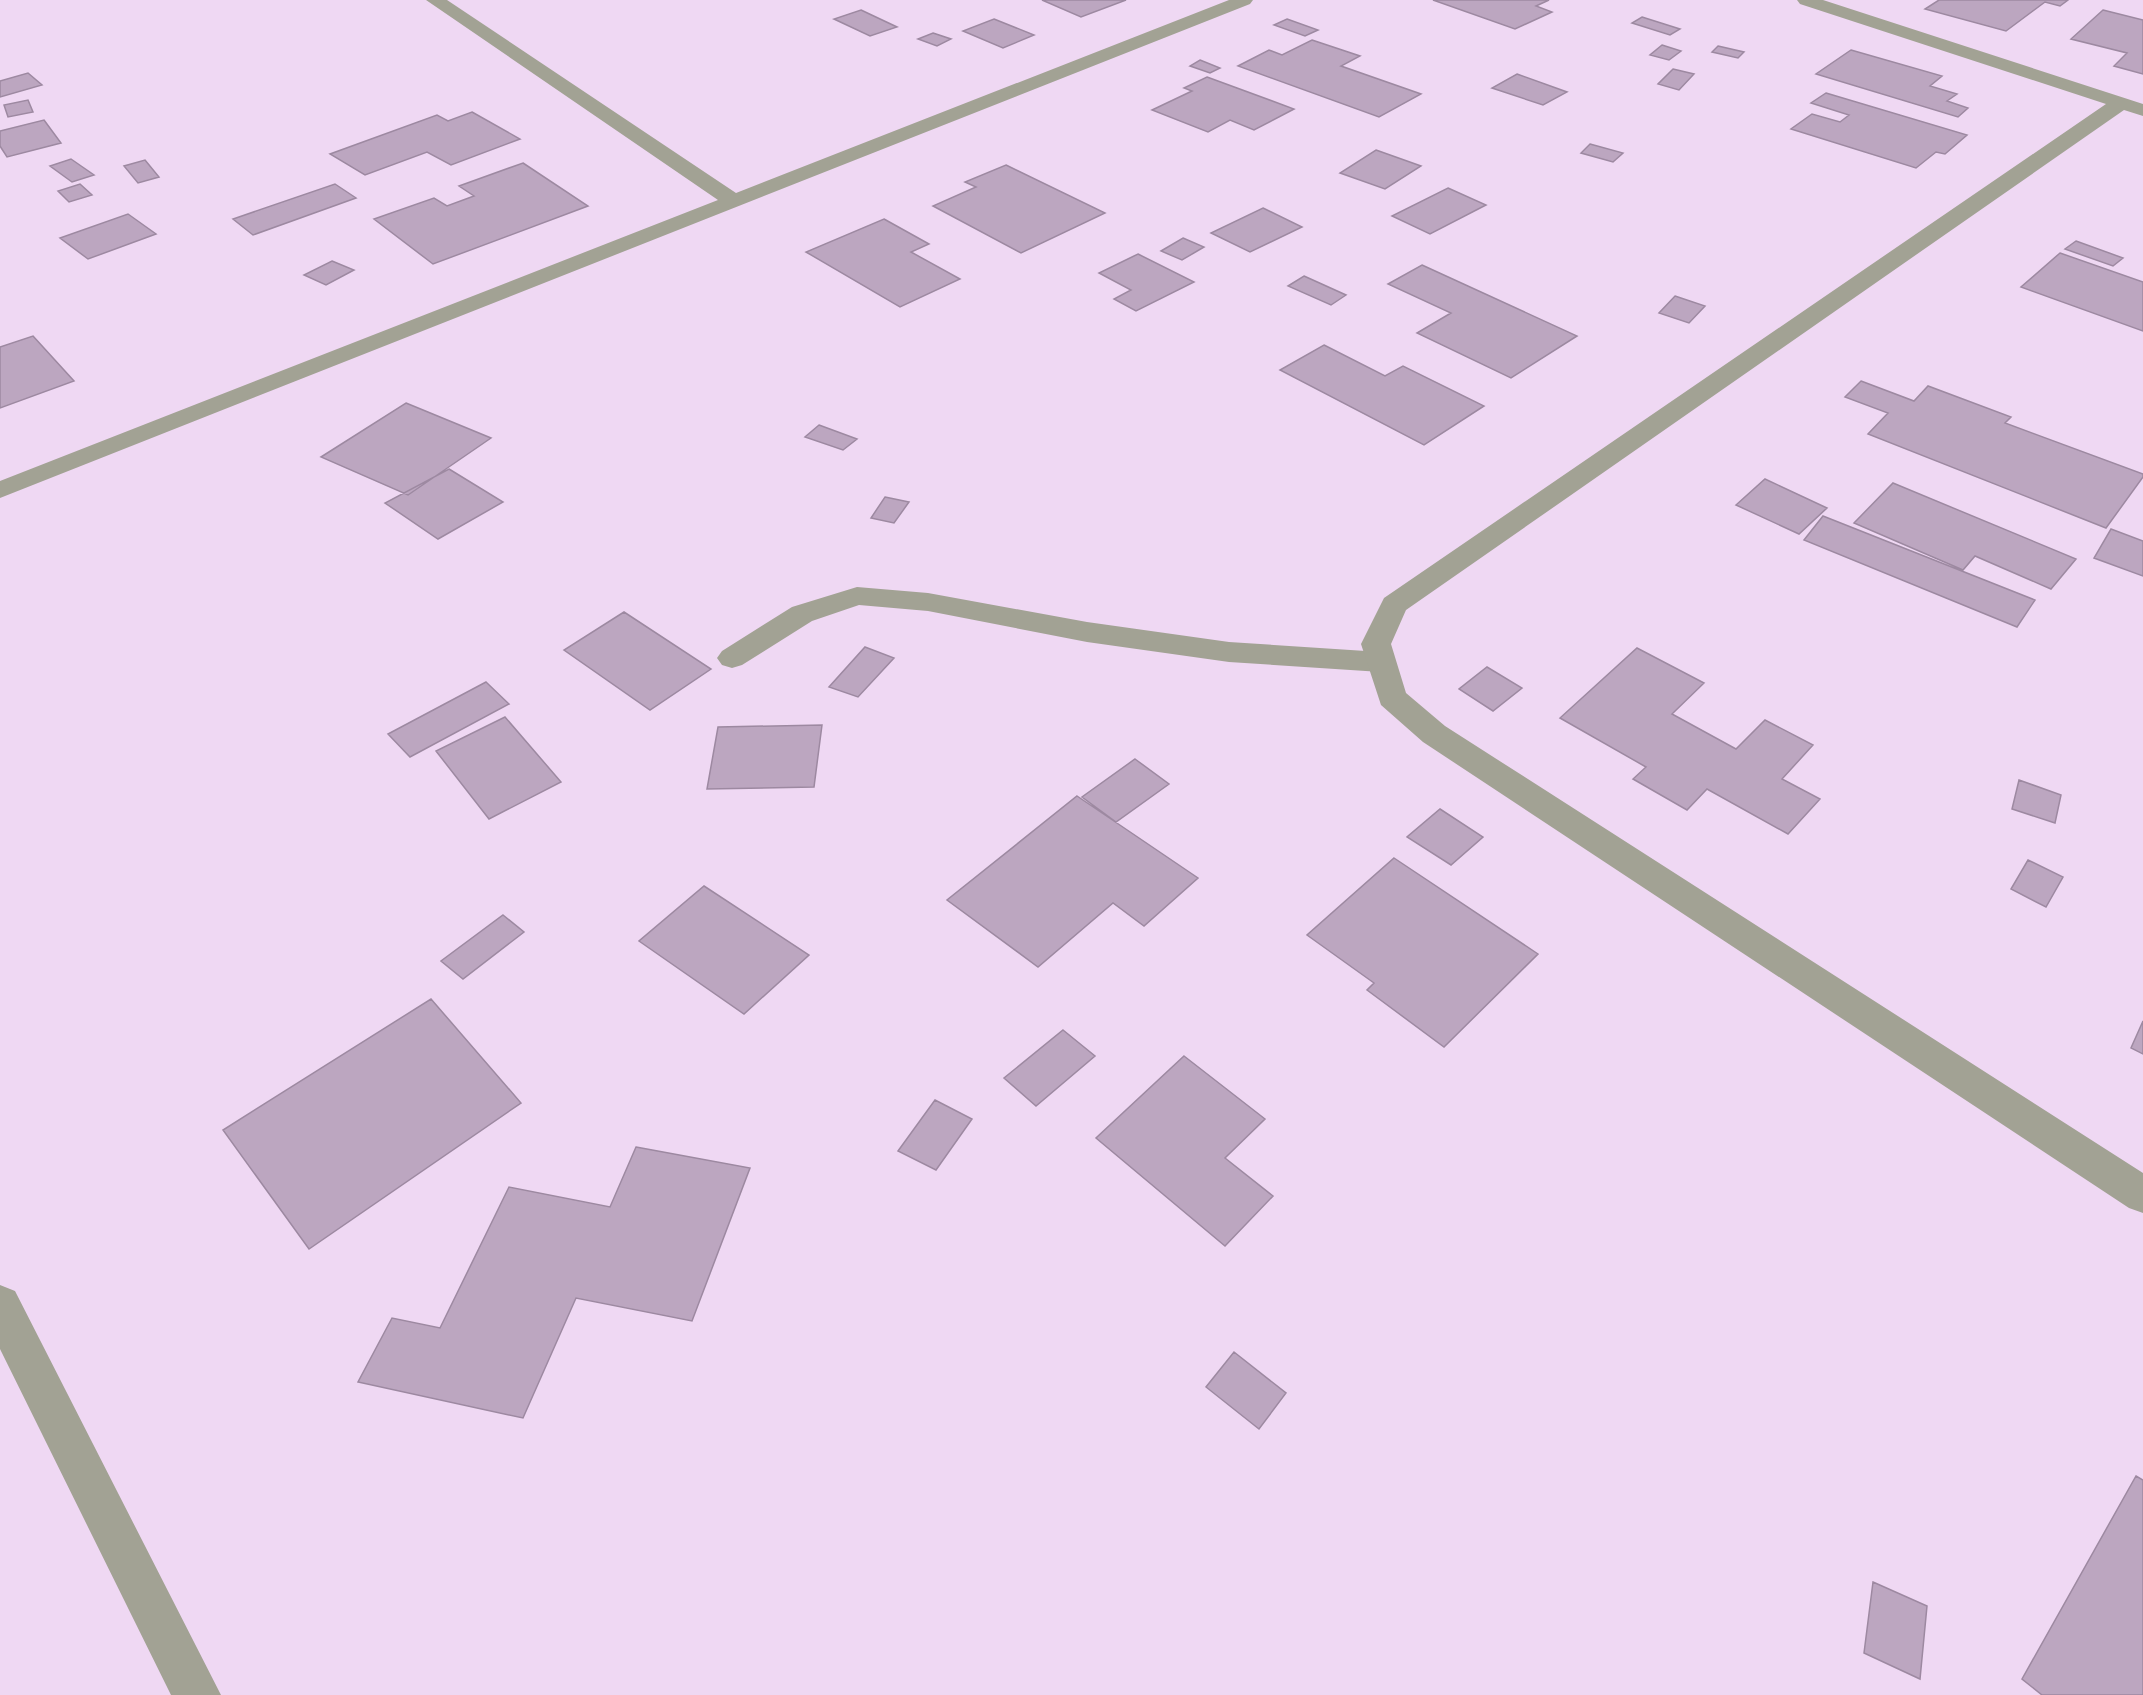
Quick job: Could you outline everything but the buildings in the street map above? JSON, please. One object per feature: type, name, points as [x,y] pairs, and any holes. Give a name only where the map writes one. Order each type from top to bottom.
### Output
[{"type":"street","points":[[435,0],[735,202]]},
{"type":"street","points":[[0,490],[1244,0]]},
{"type":"street","points":[[1806,0],[2132,107]]},
{"type":"street","points":[[2132,107],[1394,605],[1376,644],[1392,699],[1434,734],[2143,1195]]},
{"type":"street","points":[[732,658],[802,614],[857,596],[928,602],[1087,632],[1229,652],[1381,662]]},
{"type":"street","points":[[0,1305],[197,1695]]}]
